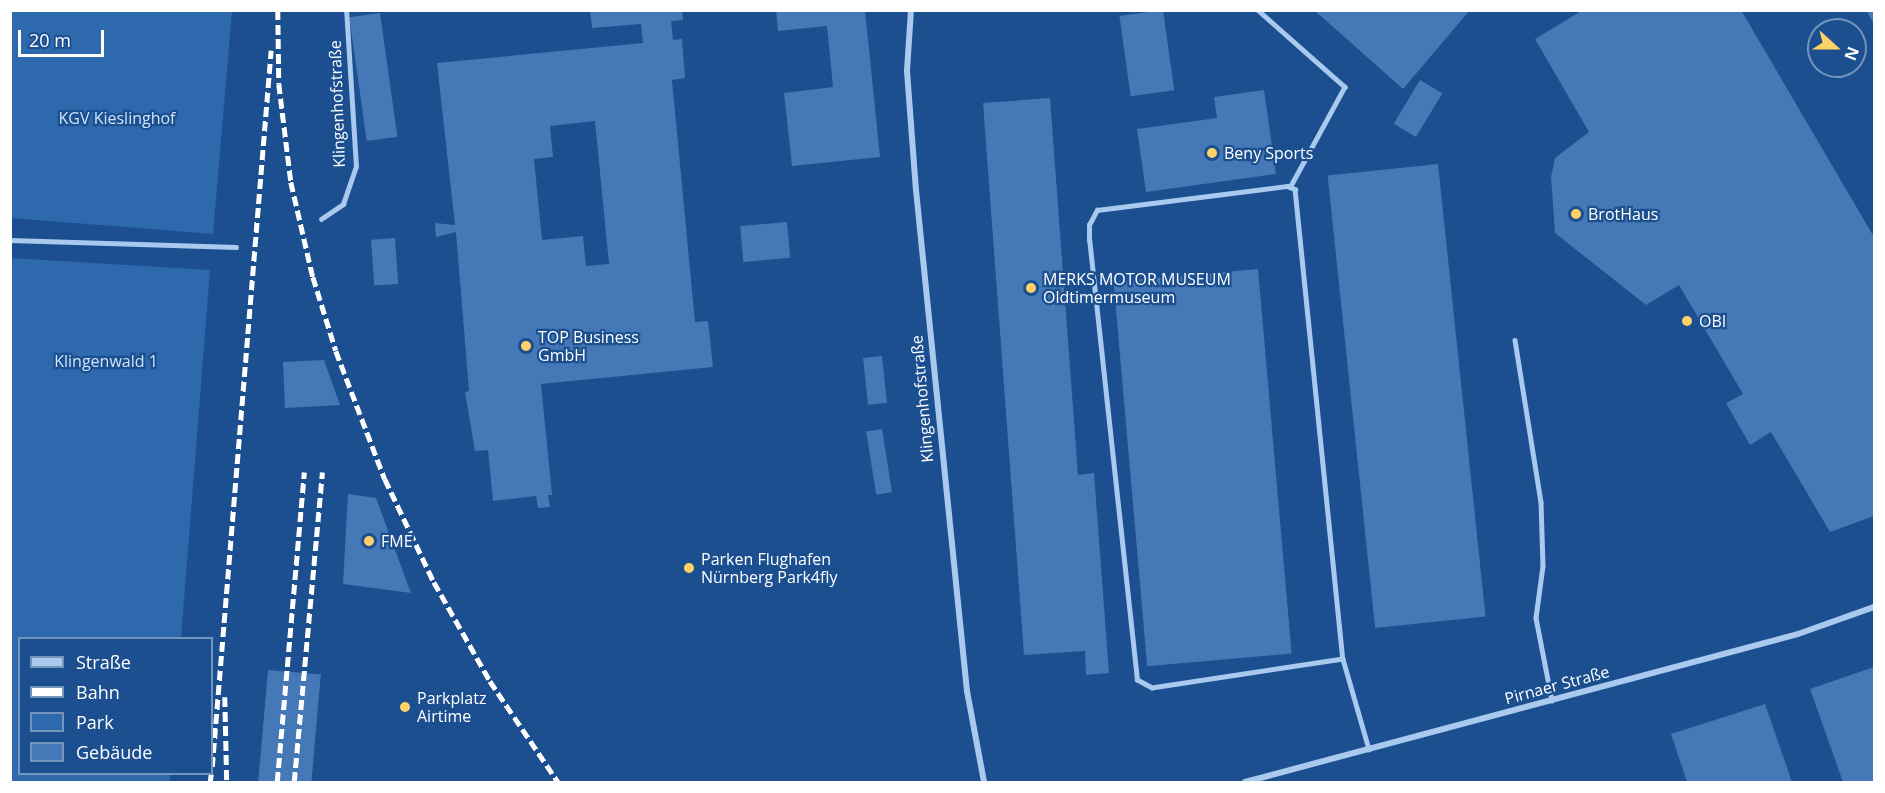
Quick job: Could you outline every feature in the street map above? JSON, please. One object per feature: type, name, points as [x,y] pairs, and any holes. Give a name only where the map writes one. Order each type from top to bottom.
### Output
[{"type":"street","name":"Klingenhofstraße","points":[[910,10],[907,71],[919,225],[967,691],[984,783]]},
{"type":"street","name":"Pirnaer Straße","points":[[1245,783],[1798,634],[1875,607]]},
{"type":"lane","name":"Klingenhofstraße","points":[[321,219],[343,204],[356,167],[346,10]]},
{"type":"lane","points":[[1257,10],[1345,87],[1291,186]]},
{"type":"lane","points":[[1291,186],[1104,207],[1097,210],[1089,225],[1134,670],[1141,684],[1152,688],[1343,659]]},
{"type":"lane","points":[[1291,186],[1297,195],[1343,659],[1369,749]]},
{"type":"lane","points":[[10,240],[236,247]]},
{"type":"lane","points":[[1515,340],[1541,502],[1543,566],[1536,618],[1552,700]]},
{"type":"green space","name":"KGV Kieslinghof","points":[[11,10],[232,11],[213,234],[11,218]]},
{"type":"green space","name":"Klingenwald 1","points":[[11,258],[210,270],[181,637],[18,637],[18,775],[170,775],[170,782],[11,782]]},
{"type":"building","points":[[590,10],[682,10],[683,20],[671,21],[673,40],[682,39],[685,78],[672,80],[695,322],[708,321],[713,367],[541,384],[552,495],[548,495],[550,507],[538,508],[536,496],[493,501],[488,450],[475,451],[465,392],[469,391],[456,232],[436,237],[435,223],[455,225],[437,63],[643,43],[641,24],[592,28]],"holes":[[[595,121],[609,264],[586,266],[583,236],[542,240],[534,159],[553,157],[550,126]]]},
{"type":"building","points":[[776,10],[865,10],[880,157],[792,166],[784,93],[833,87],[827,26],[778,31]]},
{"type":"building","points":[[1163,10],[1174,90],[1131,96],[1119,16]]},
{"type":"building","points":[[1314,10],[1470,10],[1403,89]]},
{"type":"building","points":[[1583,10],[1741,10],[1874,237],[1874,516],[1830,532],[1771,432],[1750,445],[1726,403],[1743,394],[1679,285],[1646,305],[1555,233],[1551,177],[1555,158],[1589,132],[1535,39]]},
{"type":"building","points":[[1866,10],[1874,10],[1874,24]]},
{"type":"building","points":[[380,13],[397,137],[367,141],[349,17]]},
{"type":"building","points":[[1420,80],[1442,93],[1416,137],[1394,124]]},
{"type":"building","points":[[1264,90],[1276,174],[1146,192],[1137,129],[1217,118],[1214,97]]},
{"type":"building","name":"MERKS MOTOR MUSEUM Oldtimermuseum","points":[[1050,98],[1078,475],[1094,473],[1109,673],[1086,675],[1085,651],[1024,655],[983,103]]},
{"type":"building","points":[[1438,164],[1486,617],[1375,628],[1328,176]]},
{"type":"building","points":[[787,222],[790,258],[743,262],[740,226]]},
{"type":"building","points":[[395,238],[398,284],[374,286],[371,240]]},
{"type":"building","points":[[1258,269],[1292,654],[1147,666],[1114,282]]},
{"type":"building","points":[[882,356],[887,403],[868,405],[863,358]]},
{"type":"building","points":[[324,360],[340,405],[285,408],[283,362]]},
{"type":"building","points":[[882,429],[892,492],[876,495],[866,432]]},
{"type":"building","name":"FME","points":[[348,494],[376,498],[411,593],[343,584]]},
{"type":"building","points":[[1874,667],[1874,782],[1843,782],[1810,689]]},
{"type":"building","points":[[268,670],[321,675],[311,782],[258,782]]},
{"type":"building","points":[[1765,704],[1792,782],[1687,782],[1671,734]]},
{"type":"railway","points":[[278,10],[279,84],[291,182],[313,277],[336,351],[385,479],[434,582],[490,681],[558,782]]},
{"type":"railway","points":[[213,755],[271,50]]},
{"type":"railway","points":[[277,782],[304,472]]},
{"type":"railway","points":[[294,782],[322,472]]},
{"type":"railway","points":[[225,697],[227,782]]},
{"type":"railway","points":[[210,782],[211,775]]},
{"type":"place","name":"Beny Sports","points":[[1212,153]]},
{"type":"place","name":"BrotHaus","points":[[1576,214]]},
{"type":"place","name":"MERKS MOTOR MUSEUM Oldtimermuseum","points":[[1031,288]]},
{"type":"place","name":"OBI","points":[[1687,321]]},
{"type":"place","name":"TOP Business GmbH","points":[[526,346]]},
{"type":"place","name":"FME","points":[[369,541]]},
{"type":"place","name":"Parken Flughafen Nürnberg Park4fly","points":[[689,568]]},
{"type":"place","name":"Parkplatz Airtime","points":[[405,707]]}]
